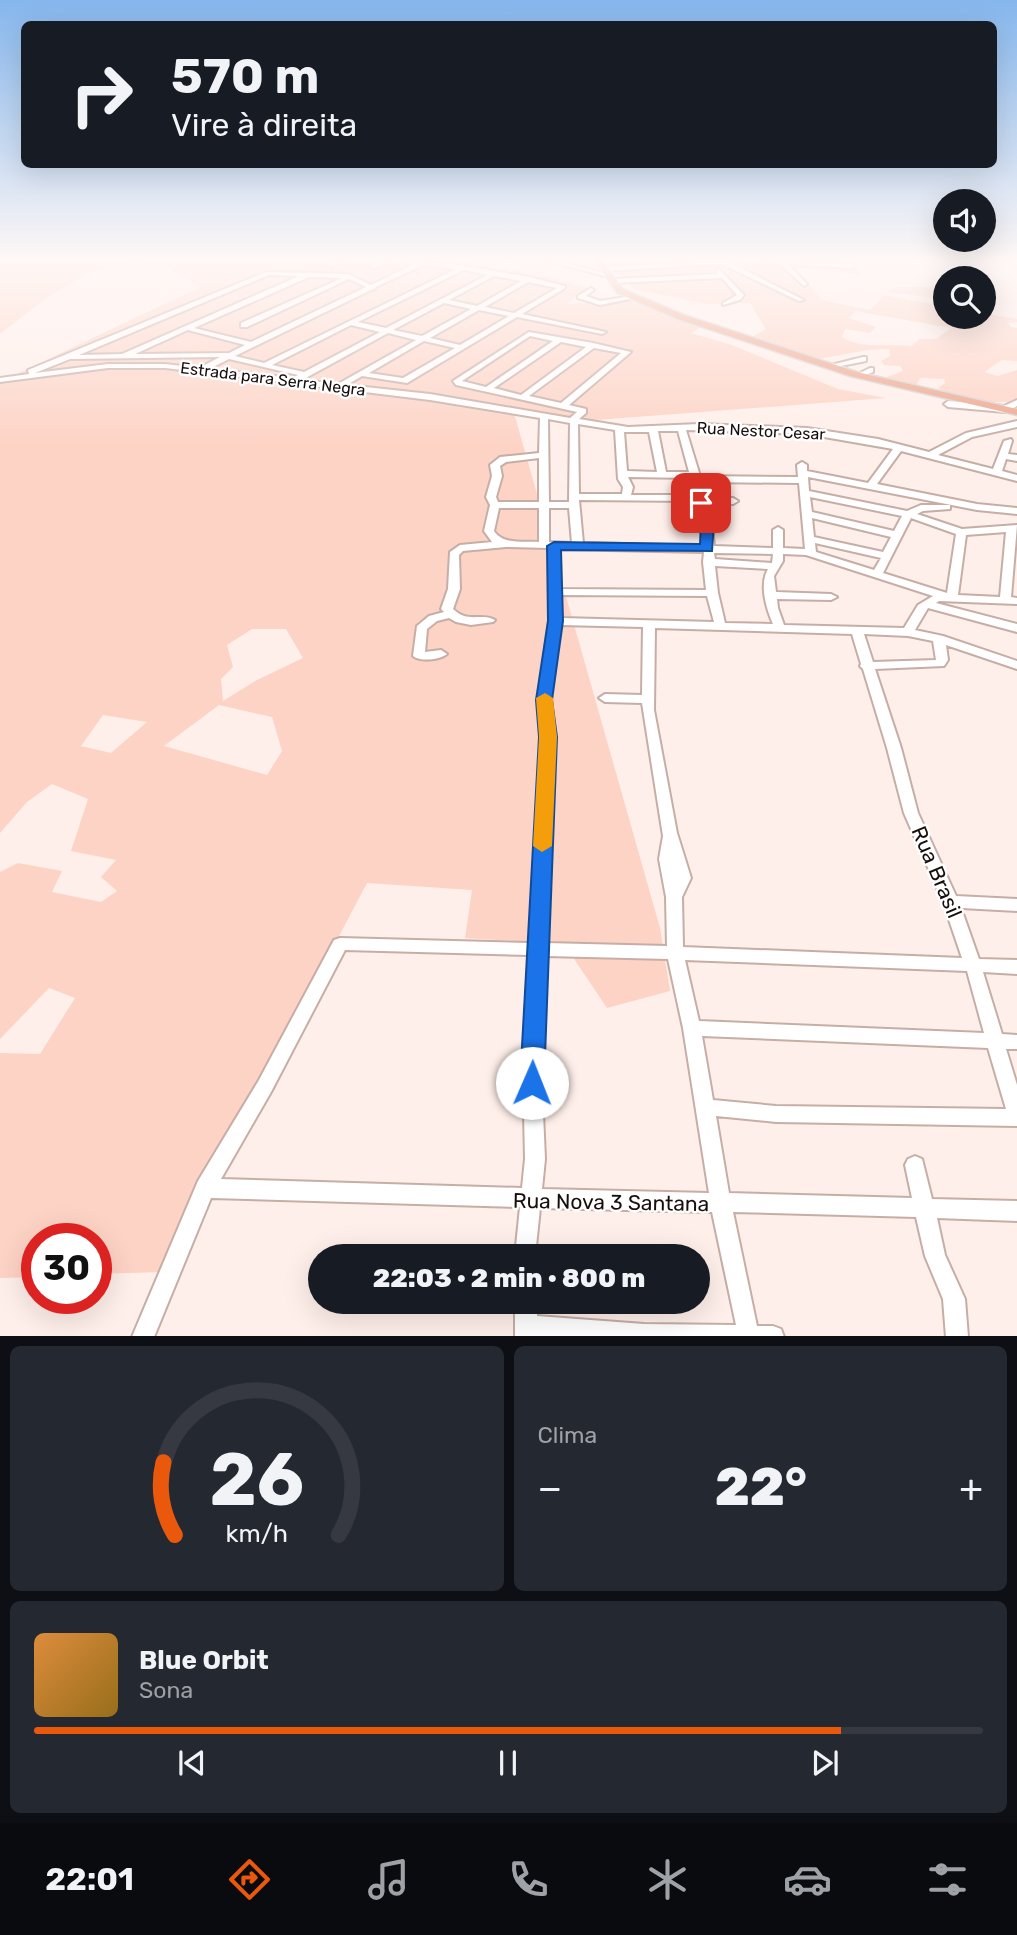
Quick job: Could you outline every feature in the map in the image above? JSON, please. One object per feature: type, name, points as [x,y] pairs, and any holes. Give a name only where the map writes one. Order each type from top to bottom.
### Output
[{"type":"main road","points":[[699,323],[831,366],[865,372],[1017,412]]},
{"type":"street","points":[[18,377],[147,323]]},
{"type":"street","points":[[122,357],[198,323]]},
{"type":"street","points":[[198,371],[299,323]]},
{"type":"street","points":[[265,365],[349,323]]},
{"type":"street","points":[[351,323],[461,347]]},
{"type":"street","points":[[289,383],[402,323]]},
{"type":"street","points":[[66,357],[230,356],[305,374],[340,386],[453,323]]},
{"type":"street","points":[[362,374],[402,382],[501,323]]},
{"type":"street","points":[[554,323],[602,332]]},
{"type":"street","points":[[187,328],[253,345]]},
{"type":"street","points":[[563,406],[627,352],[525,335],[457,381],[488,389],[563,406],[583,410],[574,419],[574,501],[578,547]]},
{"type":"street","points":[[488,389],[560,339]]},
{"type":"street","points":[[523,397],[593,345]]},
{"type":"street","points":[[831,366],[863,359]]},
{"type":"street","name":"Estrada para Serra Negra","points":[[0,380],[126,365],[340,386],[544,415]]},
{"type":"street","points":[[948,404],[1005,409],[1017,403]]},
{"type":"street","points":[[526,1244],[535,1159],[532,1067],[548,737],[544,700],[555,621],[556,592],[546,505],[544,415]]},
{"type":"street","name":"Rua Nestor Cesar","points":[[544,415],[619,428],[807,431],[899,447],[1017,478]]},
{"type":"street","points":[[929,456],[969,435],[1017,424]]},
{"type":"street","points":[[681,427],[707,523],[708,562],[720,624]]},
{"type":"street","points":[[619,428],[623,474],[628,487],[626,497]]},
{"type":"street","points":[[653,430],[662,474]]},
{"type":"street","points":[[996,474],[1008,442]]},
{"type":"street","points":[[870,487],[899,447]]},
{"type":"street","points":[[506,544],[489,534],[495,505],[491,497],[498,461],[545,455]]},
{"type":"street","points":[[1003,456],[1017,458]]},
{"type":"street","points":[[623,474],[695,477],[803,472],[977,507],[1017,511]]},
{"type":"street","points":[[803,472],[810,552]]},
{"type":"street","points":[[805,493],[908,514],[961,532],[1014,528],[1011,600],[937,598],[925,604],[908,632]]},
{"type":"street","points":[[495,505],[546,505],[626,497],[733,501]]},
{"type":"street","points":[[877,575],[908,514],[921,508],[977,507]]},
{"type":"street","points":[[806,514],[898,535]]},
{"type":"street","points":[[778,530],[779,551],[772,569],[772,595],[774,614],[779,626]]},
{"type":"street","points":[[950,597],[961,532]]},
{"type":"street","points":[[809,539],[888,556]]},
{"type":"street","points":[[489,620],[469,622],[451,614],[447,608],[454,589],[455,552],[465,546],[506,544],[810,552],[819,559],[950,597]]},
{"type":"street","points":[[708,562],[772,569]]},
{"type":"street","points":[[556,592],[712,593]]},
{"type":"street","points":[[772,595],[831,597]]},
{"type":"street","points":[[925,604],[1017,628]]},
{"type":"street","points":[[441,654],[419,656],[421,628],[433,618],[451,614]]},
{"type":"street","points":[[555,621],[720,624],[908,632],[939,639],[1015,667]]},
{"type":"street","points":[[649,623],[648,699],[670,833],[684,878],[674,897],[675,953],[692,1028],[721,1205],[749,1336]]},
{"type":"street","name":"Rua Brasil","points":[[856,629],[912,813],[951,902],[974,965],[1017,1117]]},
{"type":"street","points":[[866,666],[940,663],[942,657],[939,639]]},
{"type":"street","points":[[605,698],[648,699]]},
{"type":"street","points":[[951,902],[1017,905]]},
{"type":"street","points":[[143,1336],[205,1188],[265,1086],[340,944],[675,953],[1017,967]]},
{"type":"street","points":[[692,1028],[1017,1042]]},
{"type":"street","points":[[704,1107],[776,1114],[1017,1117]]},
{"type":"street","points":[[915,1165],[935,1256],[954,1299],[957,1336]]},
{"type":"street","name":"Rua Nova 3 Santana","points":[[205,1188],[493,1199],[1017,1210]]},
{"type":"street","points":[[526,1331],[773,1336]]},
{"type":"shaded area","points":[[0,323],[14,323],[0,334]]},
{"type":"shaded area","points":[[123,323],[691,323],[701,327],[691,333],[732,345],[838,389],[886,398],[583,421],[514,413],[660,928],[670,991],[607,1008],[564,944],[465,938],[472,890],[367,883],[162,1272],[112,1274],[112,1223],[21,1223],[21,1277],[0,1278],[0,1053],[40,1054],[75,998],[49,988],[0,1039],[0,872],[18,863],[62,871],[52,892],[101,902],[117,891],[101,877],[116,860],[71,851],[88,799],[52,784],[27,802],[0,833],[0,382]],"holes":[[[252,629],[286,629],[303,658],[257,680],[223,701],[221,679],[233,667],[227,645]],[[219,705],[272,717],[282,751],[267,775],[164,746]],[[103,715],[147,722],[111,753],[81,746]]]},
{"type":"shaded area","points":[[763,323],[865,323],[876,327],[870,333],[845,329],[842,337],[866,345],[912,346],[919,339],[936,339],[950,329],[996,329],[996,323],[1008,323],[1017,328],[1017,361],[1002,360],[984,372],[998,376],[1017,370],[1017,402],[989,402],[944,391],[938,388],[945,383],[944,379],[920,378],[916,387],[887,380],[887,377],[903,371],[900,366],[884,365],[881,361],[890,356],[889,349],[818,359],[752,337],[766,329]]},
{"type":"slow traffic","points":[[542,846],[548,737],[545,698]]},
{"type":"route","points":[[532,1083],[548,737],[544,700],[555,621],[554,546],[707,548],[707,523],[701,503]]}]
